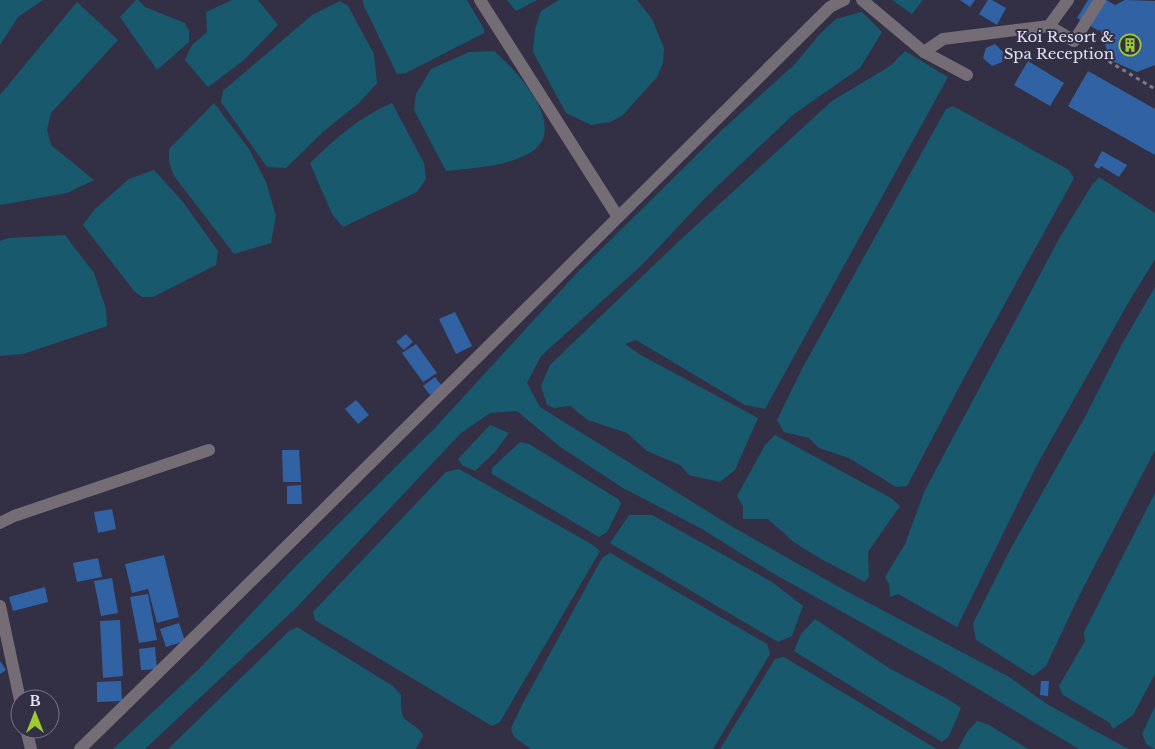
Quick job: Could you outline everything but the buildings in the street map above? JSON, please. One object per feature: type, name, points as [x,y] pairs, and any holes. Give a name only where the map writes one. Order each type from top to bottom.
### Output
[{"type":"street","points":[[480,0],[618,216]]},
{"type":"street","points":[[80,749],[281,553],[830,7],[844,0]]},
{"type":"street","points":[[862,0],[924,52],[967,75]]},
{"type":"street","points":[[1049,26],[1068,0]]},
{"type":"street","points":[[924,52],[943,39],[1049,26],[1074,41],[1100,0]]},
{"type":"street","points":[[0,523],[22,513],[209,450]]},
{"type":"street","points":[[0,606],[18,689]]},
{"type":"path","points":[[1074,41],[1155,88]]},
{"type":"water","points":[[0,0],[43,0],[18,17],[0,45]]},
{"type":"water","points":[[136,0],[145,7],[185,23],[189,31],[189,42],[157,70],[120,17]]},
{"type":"water","points":[[232,0],[258,0],[278,25],[244,60],[208,87],[185,60],[192,45],[207,32],[206,12]]},
{"type":"water","points":[[363,0],[467,0],[484,29],[484,33],[406,73],[397,74],[363,4]]},
{"type":"water","points":[[507,0],[537,0],[516,11]]},
{"type":"water","points":[[559,0],[637,0],[652,19],[664,48],[663,63],[657,77],[622,116],[610,122],[591,125],[566,113],[533,52],[535,29],[541,11]]},
{"type":"water","points":[[892,0],[923,0],[912,14]]},
{"type":"water","points":[[340,1],[348,6],[374,54],[377,83],[360,102],[324,131],[286,168],[267,167],[221,102],[223,91],[312,15]]},
{"type":"water","points":[[77,2],[118,40],[51,113],[47,130],[51,145],[94,180],[67,193],[0,205],[0,95]]},
{"type":"water","points":[[862,12],[882,32],[860,68],[794,114],[707,196],[643,264],[541,356],[527,383],[540,407],[731,526],[846,591],[1009,677],[1047,704],[1128,749],[1079,749],[943,668],[769,571],[702,529],[623,488],[559,446],[517,411],[490,413],[461,433],[296,608],[145,749],[113,749],[199,669],[294,568],[434,429],[575,275],[723,129],[794,65],[820,34],[836,19]]},
{"type":"water","points":[[494,51],[515,72],[536,101],[543,116],[545,130],[540,143],[528,154],[509,162],[446,171],[414,110],[416,94],[431,69],[469,52]]},
{"type":"water","points":[[905,51],[948,77],[765,409],[745,405],[636,340],[625,344],[639,354],[758,418],[735,470],[720,482],[689,475],[680,465],[647,451],[627,433],[588,420],[570,406],[554,408],[547,405],[541,386],[550,365],[678,242],[832,101],[890,66]]},
{"type":"water","points":[[214,103],[249,149],[266,182],[276,216],[271,243],[234,254],[174,176],[169,162],[169,149]]},
{"type":"water","points":[[392,103],[424,163],[426,179],[417,192],[343,227],[332,214],[310,163],[338,137],[358,122]]},
{"type":"water","points":[[953,106],[1069,170],[1074,178],[966,374],[907,486],[896,487],[849,458],[819,448],[809,438],[784,432],[777,420],[803,367],[946,109]]},
{"type":"water","points":[[154,170],[183,202],[218,251],[216,265],[153,297],[142,297],[134,291],[83,225],[95,209],[129,179]]},
{"type":"water","points":[[1099,177],[1155,213],[1155,259],[1038,463],[957,627],[898,594],[890,597],[889,584],[885,577],[905,544],[925,490],[1060,237],[1092,185]]},
{"type":"water","points":[[65,235],[94,273],[106,309],[107,326],[23,354],[0,356],[0,241],[8,238]]},
{"type":"water","points":[[1155,287],[1155,450],[1078,598],[1046,666],[1033,676],[976,640],[973,623],[1011,548],[1085,417],[1122,344]]},
{"type":"water","points":[[490,425],[509,433],[495,452],[475,471],[462,465],[458,459]]},
{"type":"water","points":[[775,435],[891,498],[900,506],[868,552],[869,576],[865,582],[795,543],[768,519],[743,519],[743,506],[737,496],[765,445]]},
{"type":"water","points":[[520,442],[529,444],[618,499],[621,504],[607,532],[599,537],[492,474],[492,468]]},
{"type":"water","points":[[459,469],[593,545],[600,551],[500,722],[492,726],[315,620],[313,612],[446,472]]},
{"type":"water","points":[[1155,493],[1155,674],[1133,715],[1113,729],[1110,723],[1063,695],[1059,686],[1085,641],[1084,632]]},
{"type":"water","points":[[629,515],[652,515],[772,582],[803,606],[792,636],[778,642],[610,543]]},
{"type":"water","points":[[610,553],[767,644],[770,654],[713,749],[531,749],[514,737],[511,728],[523,703],[602,558]]},
{"type":"water","points":[[815,619],[889,668],[961,708],[949,736],[942,742],[794,651],[801,634]]},
{"type":"water","points":[[297,627],[393,686],[401,695],[403,717],[416,727],[423,736],[416,749],[168,749],[289,631]]},
{"type":"water","points":[[784,657],[935,749],[720,749],[775,659]]},
{"type":"water","points":[[1155,706],[1155,749],[1147,745],[1142,734]]},
{"type":"water","points":[[977,721],[989,725],[1028,749],[958,749],[967,732]]},
{"type":"place","name":"Koi Resort & Spa Reception","points":[[1130,45]]}]
